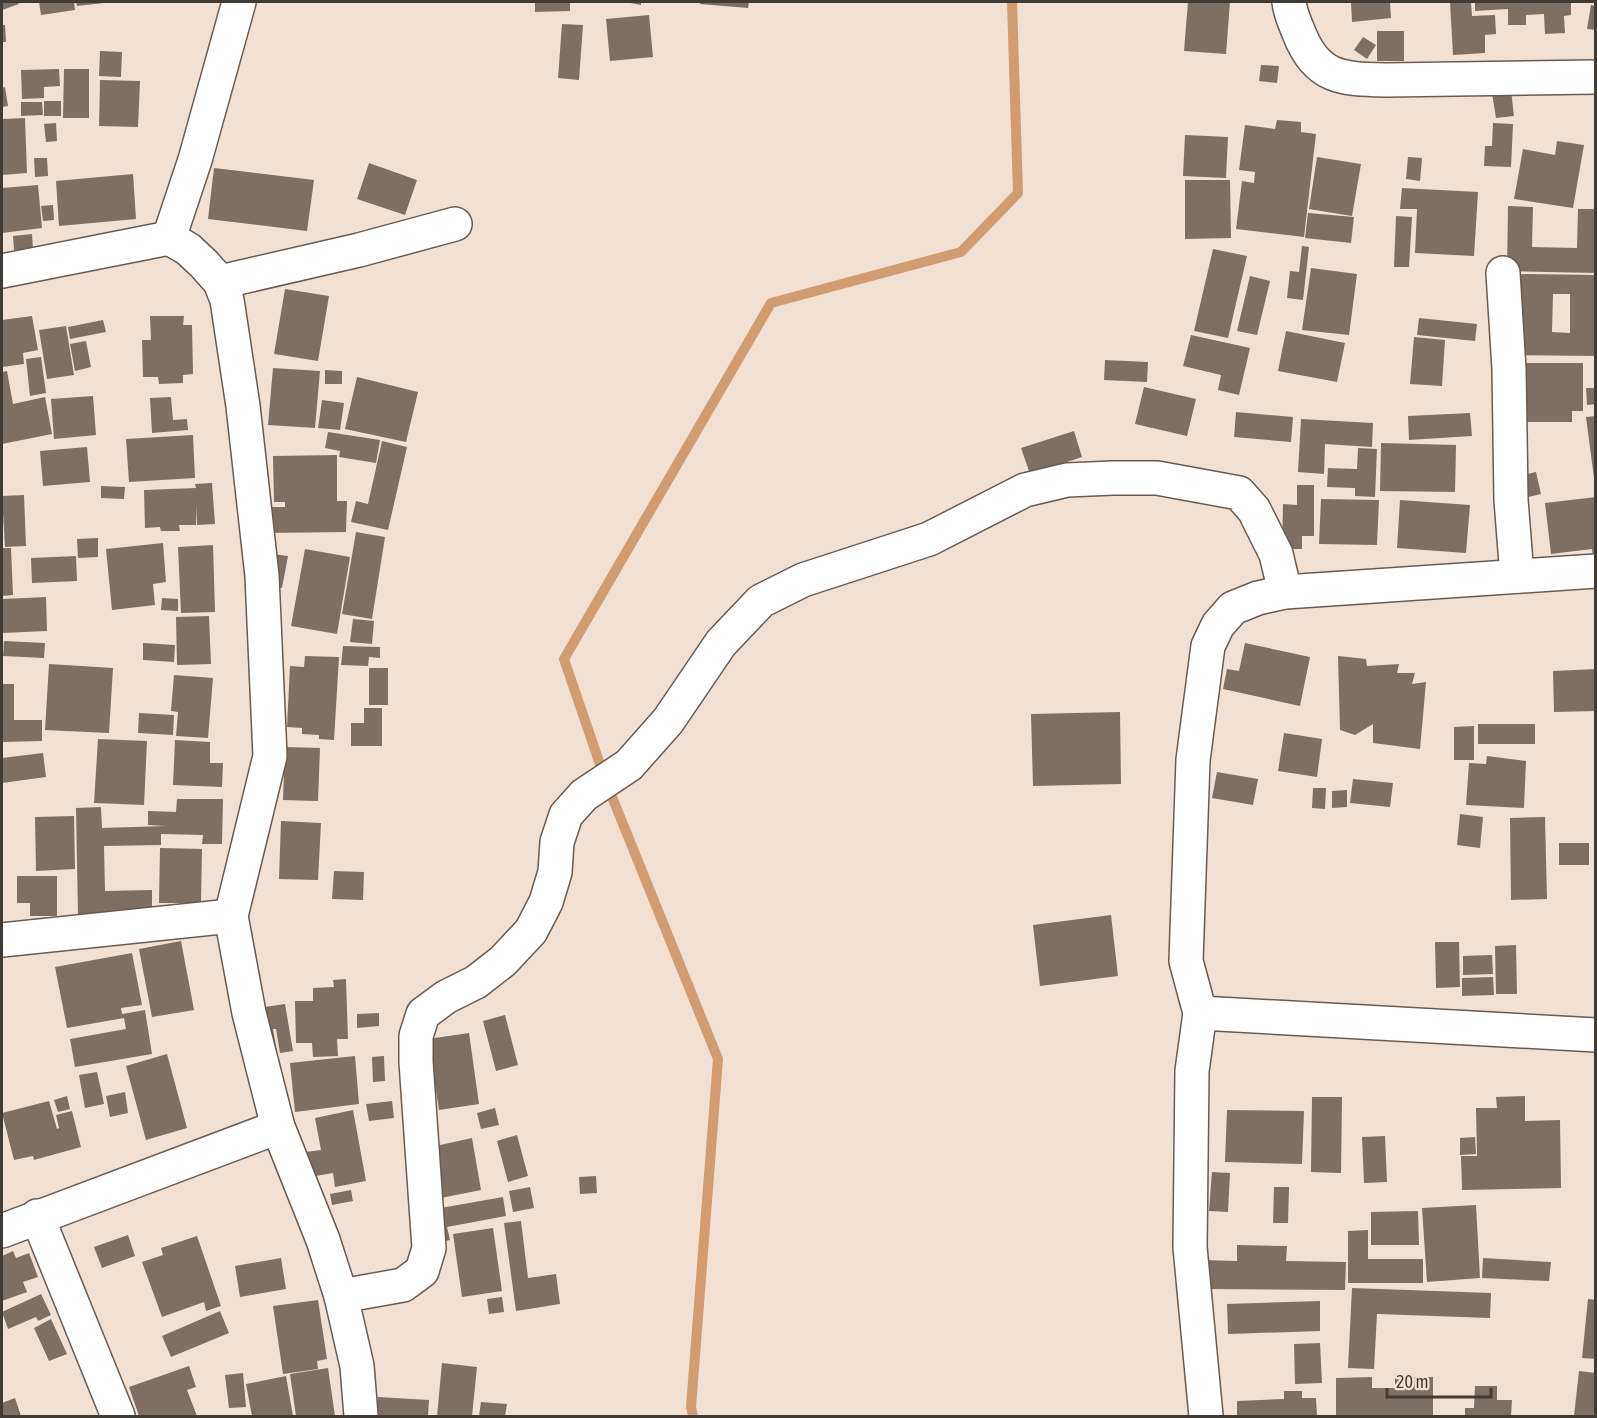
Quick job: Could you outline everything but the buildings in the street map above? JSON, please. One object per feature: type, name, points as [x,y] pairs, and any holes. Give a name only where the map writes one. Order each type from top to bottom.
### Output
[{"type":"street","points":[[169,238],[205,127],[239,2]]},
{"type":"street","points":[[1289,2],[1290,11],[1307,54],[1327,73],[1355,79],[1387,80],[1596,77]]},
{"type":"street","points":[[220,282],[359,250],[455,224]]},
{"type":"street","points":[[2,271],[169,238],[188,249],[220,282],[227,300],[249,458],[262,576],[270,700],[270,756],[231,916],[249,1013],[278,1127],[323,1240],[341,1296],[357,1365],[361,1416]]},
{"type":"street","points":[[1503,273],[1509,369],[1511,500],[1516,576]]},
{"type":"street","points":[[341,1296],[402,1285],[422,1270],[429,1248],[416,1053],[416,1036],[423,1014],[494,968],[531,931],[546,902],[555,872],[557,842],[566,815],[584,795],[629,765],[668,721],[721,643],[761,601],[803,580],[929,539],[1024,490],[1067,480],[1113,478],[1157,478],[1207,485],[1239,493],[1254,510],[1276,554],[1285,592]]},
{"type":"street","points":[[1206,1416],[1190,1247],[1192,1071],[1200,1013],[1186,961],[1186,898],[1193,760],[1208,646],[1218,625],[1233,608],[1258,598],[1285,592],[1596,571]]},
{"type":"street","points":[[2,938],[231,916]]},
{"type":"street","points":[[1200,1013],[1596,1035]]},
{"type":"street","points":[[2,1231],[278,1127]]},
{"type":"street","points":[[37,1216],[118,1416]]},
{"type":"waterway","points":[[693,1416],[691,1407],[718,1059],[606,782],[564,659],[771,303],[961,252],[1018,193],[1012,2]]}]
